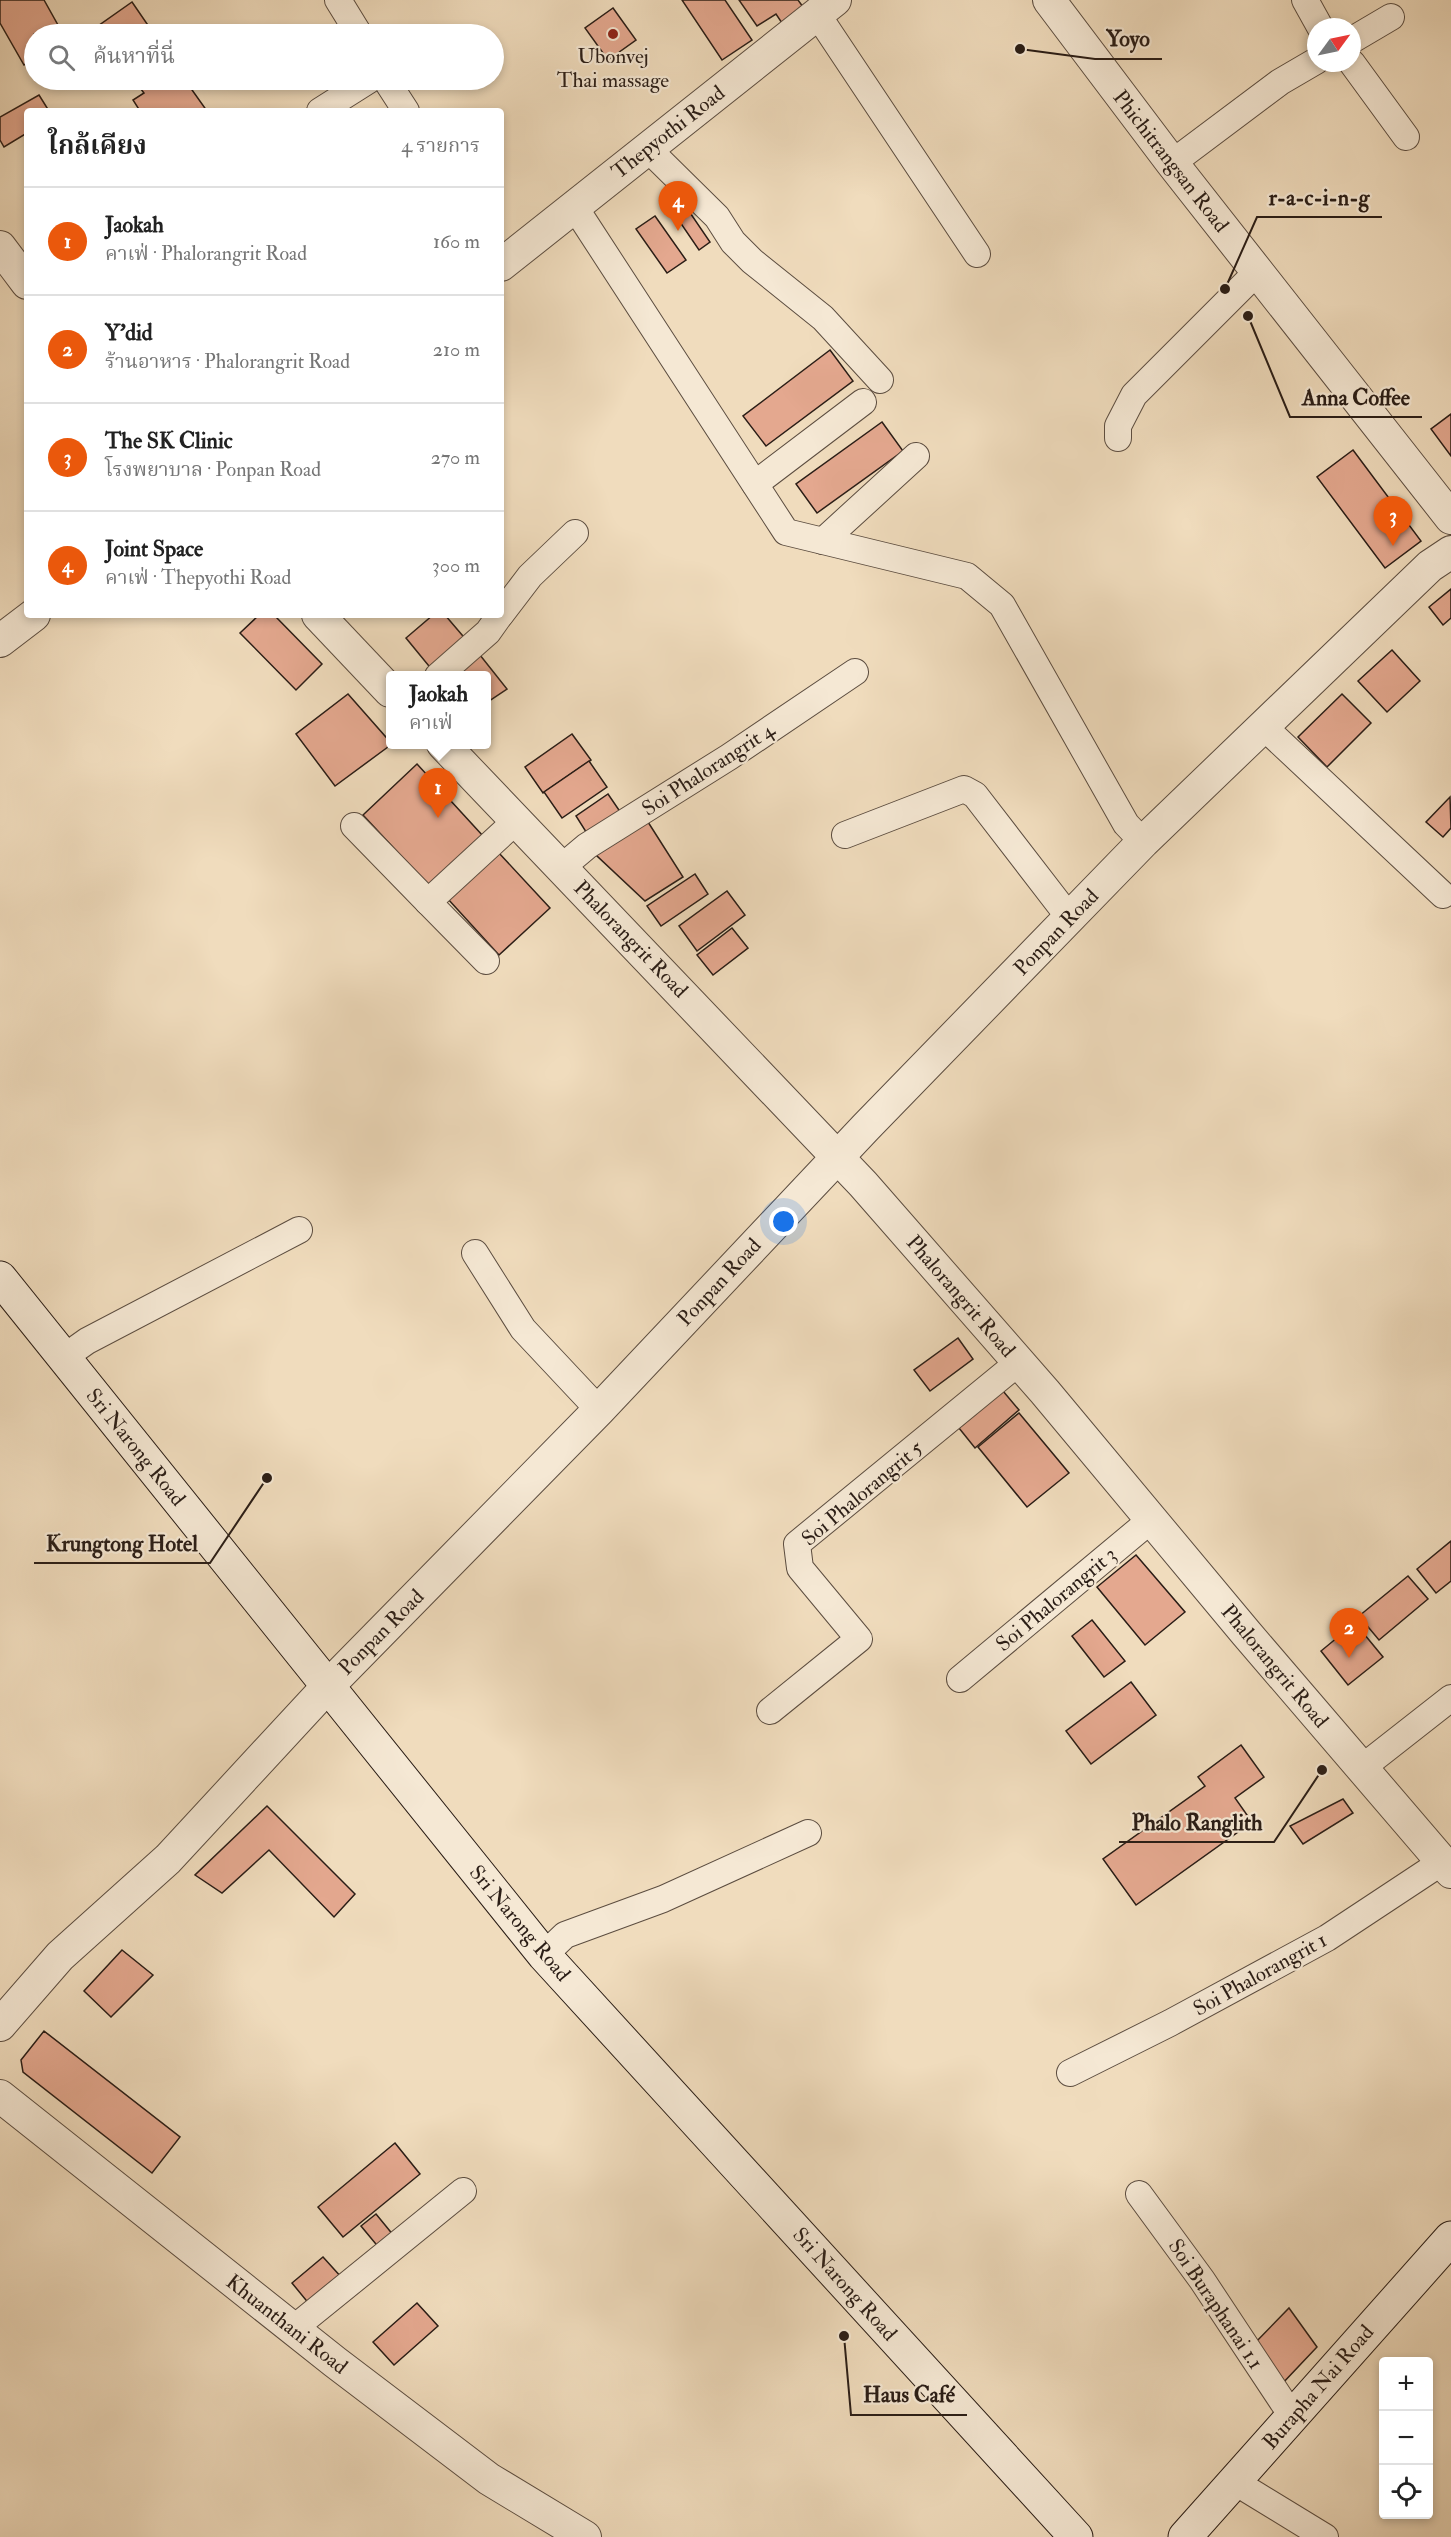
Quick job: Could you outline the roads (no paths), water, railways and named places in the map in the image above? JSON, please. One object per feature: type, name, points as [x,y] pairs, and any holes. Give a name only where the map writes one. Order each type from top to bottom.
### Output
[{"type":"main road","name":"Sri Narong Road","points":[[0,1278],[544,1955],[1076,2537]]},
{"type":"main road","name":"Burapha Nai Road","points":[[1185,2537],[1451,2238]]},
{"type":"street","points":[[338,0],[353,24]]},
{"type":"street","name":"Phichitrangsan Road","points":[[1049,0],[1172,163],[1451,518]]},
{"type":"street","points":[[1305,0],[1315,18]]},
{"type":"street","points":[[826,7],[977,254]]},
{"type":"street","name":"Thepyothi Road","points":[[504,263],[826,7]]},
{"type":"street","points":[[1361,35],[1391,17]]},
{"type":"street","points":[[1172,163],[1280,82],[1307,66]]},
{"type":"street","points":[[1359,72],[1406,137]]},
{"type":"street","points":[[325,108],[353,90]]},
{"type":"street","points":[[393,90],[404,108]]},
{"type":"street","points":[[647,148],[717,217],[733,242],[752,261],[824,318],[879,380]]},
{"type":"street","points":[[574,206],[786,532],[967,576],[1002,605],[1126,824],[1143,842]]},
{"type":"street","points":[[0,247],[24,279]]},
{"type":"street","points":[[1118,438],[1118,426],[1134,395],[1257,272]]},
{"type":"street","points":[[755,484],[863,402]]},
{"type":"street","points":[[823,541],[916,456]]},
{"type":"street","points":[[504,611],[530,576],[574,533]]},
{"type":"street","name":"Ponpan Road","points":[[0,2025],[60,1956],[168,1859],[328,1685],[599,1410],[1069,917],[1263,726],[1430,567],[1451,552]]},
{"type":"street","points":[[0,640],[30,618]]},
{"type":"street","points":[[321,618],[386,686]]},
{"type":"street","points":[[443,671],[488,632],[499,618]]},
{"type":"street","name":"Soi Phalorangrit 4","points":[[562,867],[587,846],[729,757],[855,672]]},
{"type":"street","points":[[1263,726],[1443,895]]},
{"type":"street","name":"Phalorangrit Road","points":[[448,749],[838,1157],[1019,1362],[1446,1867]]},
{"type":"street","points":[[845,835],[964,789],[975,795],[1069,917]]},
{"type":"street","points":[[428,902],[517,820]]},
{"type":"street","points":[[354,826],[486,961]]},
{"type":"street","points":[[63,1358],[87,1341],[299,1230]]},
{"type":"street","points":[[475,1253],[523,1329],[599,1410]]},
{"type":"street","name":"Soi Phalorangrit 5","points":[[770,1711],[859,1639],[800,1568],[797,1544],[1019,1362]]},
{"type":"street","name":"Soi Phalorangrit 3","points":[[960,1679],[1152,1519]]},
{"type":"street","points":[[1363,1767],[1451,1698]]},
{"type":"street","points":[[544,1955],[565,1935],[663,1899],[808,1833]]},
{"type":"street","name":"Soi Phalorangrit 1","points":[[1070,2073],[1170,2023],[1327,1938],[1446,1867]]},
{"type":"street","name":"Khuanthani Road","points":[[0,2096],[293,2329],[489,2479],[585,2537]]},
{"type":"street","points":[[293,2329],[463,2191]]},
{"type":"street","name":"Soi Buraphanai 1.1","points":[[1139,2194],[1202,2280],[1292,2416]]},
{"type":"street","points":[[1235,2482],[1325,2537]]},
{"type":"place","name":"Ubonvej Thai massage","points":[[613,34]]},
{"type":"place","name":"Yoyo","points":[[1020,49]]},
{"type":"place","name":"Joint Space","points":[[678,231]]},
{"type":"place","name":"r-a-c-i-n-g","points":[[1225,289]]},
{"type":"place","name":"Anna Coffee","points":[[1248,316]]},
{"type":"place","name":"The SK Clinic","points":[[1393,546]]},
{"type":"place","name":"Jaokah","points":[[438,818]]},
{"type":"place","name":"Krungtong Hotel","points":[[267,1478]]},
{"type":"place","name":"Y'did","points":[[1349,1658]]},
{"type":"place","name":"Phalo Ranglith","points":[[1322,1770]]},
{"type":"place","name":"Haus Café","points":[[844,2336]]}]
